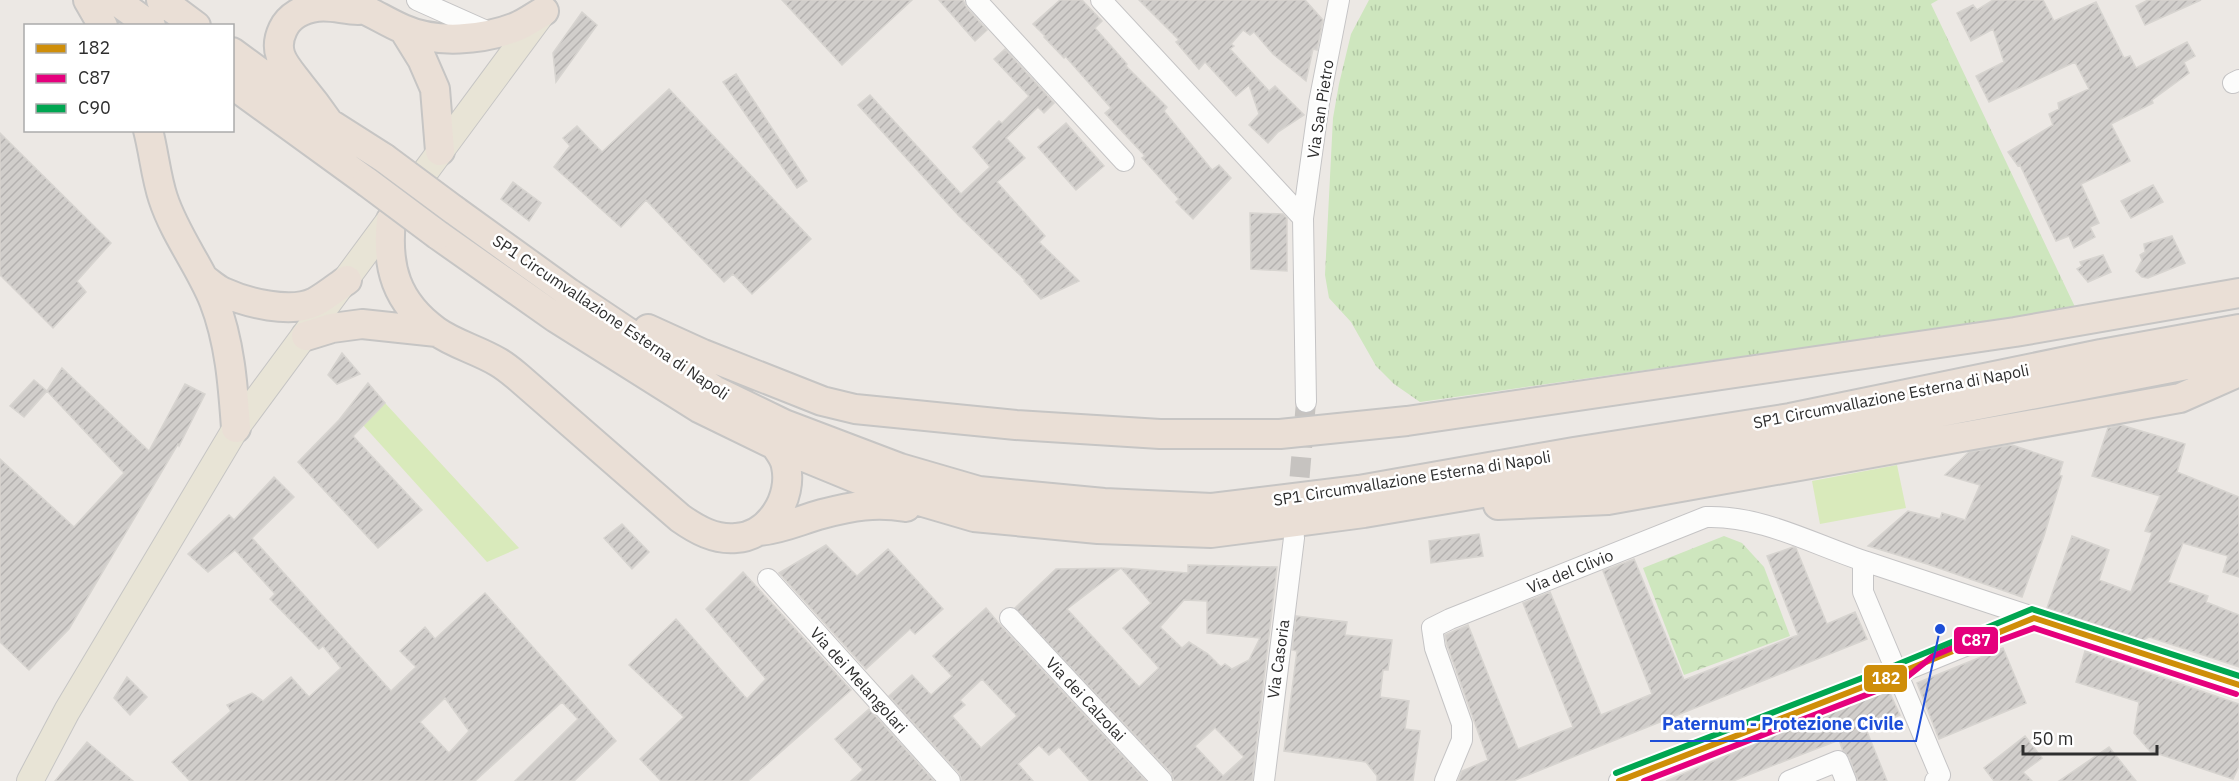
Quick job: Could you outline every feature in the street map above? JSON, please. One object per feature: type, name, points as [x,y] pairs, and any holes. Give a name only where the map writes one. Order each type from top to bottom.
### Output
[{"type":"highway","points":[[88,0],[103,24]]},
{"type":"highway","points":[[115,0],[148,24]]},
{"type":"highway","points":[[161,0],[193,24]]},
{"type":"highway","points":[[340,0],[354,3],[404,30],[432,37],[458,38],[493,34],[517,26],[548,5]]},
{"type":"highway","points":[[326,136],[282,62],[279,47],[280,36],[285,24],[299,12],[338,6],[366,10]]},
{"type":"highway","points":[[404,30],[422,59],[435,89],[440,151]]},
{"type":"highway","name":"SP1 Circumvallazione Esterna di Napoli","points":[[234,54],[326,136],[367,182],[556,318],[699,408],[775,445],[892,493],[974,517],[1098,529],[1211,532],[1364,513],[1430,502],[1695,445],[1790,418],[2239,328]]},
{"type":"highway","name":"SP1 Circumvallazione Esterna di Napoli","points":[[234,85],[326,136],[384,158],[569,293],[714,390],[783,424],[900,468],[979,491],[1104,502],[1212,508],[1695,445],[1796,440],[2239,355]]},
{"type":"highway","points":[[234,103],[243,105],[278,129],[326,136]]},
{"type":"highway","points":[[155,138],[163,198],[186,250],[204,279],[222,328],[231,372],[236,428]]},
{"type":"highway","points":[[391,220],[388,245],[390,265],[396,282],[417,314],[437,332],[498,362],[517,376],[680,518],[699,531],[734,539],[746,537],[771,522],[783,500],[788,482],[786,463],[775,445]]},
{"type":"highway","points":[[204,279],[221,291],[237,297],[284,308],[296,308],[315,302],[347,280]]},
{"type":"highway","points":[[569,293],[703,354],[822,401],[855,409],[1016,426],[1160,434],[1280,434],[1407,421],[2015,332],[2239,293]]},
{"type":"highway","points":[[306,336],[332,328],[362,324],[437,332]]},
{"type":"highway","points":[[1430,502],[1498,506],[1608,500],[2180,398],[2239,372]]},
{"type":"highway","points":[[759,531],[778,529],[820,514],[882,503],[906,507],[942,508]]},
{"type":"main road","points":[[30,781],[67,711],[236,428],[548,5]]},
{"type":"street","points":[[417,0],[493,34]]},
{"type":"street","points":[[976,0],[1124,161]]},
{"type":"street","points":[[1101,0],[1303,218],[1306,402]]},
{"type":"street","name":"Via San Pietro","points":[[1303,218],[1319,103],[1339,0]]},
{"type":"street","name":"Via del Clivio","points":[[1445,781],[1462,740],[1462,724],[1435,648],[1432,628],[1706,517],[1727,516],[1749,520],[1863,561],[2239,685]]},
{"type":"street","name":"Via Casoria","points":[[1264,781],[1294,538]]},
{"type":"street","points":[[1863,561],[1863,592],[1940,775],[1935,781]]},
{"type":"street","name":"Via dei Melangolari","points":[[768,579],[950,781]]},
{"type":"street","name":"Via dei Calzolai","points":[[1010,618],[1162,781]]},
{"type":"street","points":[[1619,781],[1899,673],[2034,618]]},
{"type":"street","points":[[1789,781],[1838,761],[1846,781]]},
{"type":"green space","points":[[1369,0],[1938,0],[1931,4],[2076,309],[1420,402],[1394,384],[1376,366],[1351,322],[1329,298],[1325,275],[1333,118],[1351,34]]},
{"type":"green space","points":[[385,403],[519,548],[487,562],[363,425]]},
{"type":"green space","points":[[1897,465],[1906,508],[1820,524],[1812,481]]},
{"type":"green space","points":[[1724,536],[1742,543],[1764,567],[1790,636],[1684,675],[1643,568]]},
{"type":"building","points":[[782,0],[912,0],[842,65]]},
{"type":"building","points":[[939,0],[963,0],[967,8],[987,30],[975,41]]},
{"type":"building","points":[[1060,0],[1082,0],[1102,21],[1095,28],[1127,64],[1126,66],[1167,107],[1164,111],[1212,170],[1219,165],[1231,178],[1193,219],[1176,202],[1179,199],[1142,158],[1145,156],[1105,113],[1111,108],[1033,24]]},
{"type":"building","points":[[1139,0],[1305,0],[1323,20],[1317,50],[1313,49],[1306,81],[1273,54],[1254,32],[1250,35],[1243,30],[1231,44],[1234,46],[1230,49],[1269,91],[1275,86],[1304,115],[1278,132],[1268,143],[1249,125],[1259,114],[1249,85],[1236,96],[1205,62],[1199,69],[1176,42],[1179,40]]},
{"type":"building","points":[[1993,0],[2043,0],[2054,21],[2096,2],[2124,58],[2130,56],[2136,68],[2187,42],[2195,56],[2184,62],[2189,73],[2152,100],[2153,103],[2111,124],[2130,161],[2081,184],[2099,223],[2090,227],[2095,237],[2074,248],[2069,236],[2056,241],[2020,165],[2018,166],[2008,152],[2053,125],[2049,114],[2059,109],[2058,103],[2089,89],[2075,62],[1989,102],[1976,76],[2004,62],[1993,29],[1971,41],[1957,13],[1973,5],[1977,10]]},
{"type":"building","points":[[2148,0],[2201,0],[2145,25],[2136,6]]},
{"type":"building","points":[[582,12],[597,25],[556,82],[553,53]]},
{"type":"building","points":[[1005,49],[1054,103],[1044,113],[1038,107],[1006,138],[1025,158],[997,182],[1045,236],[1039,242],[1079,281],[1041,299],[1025,280],[959,216],[858,105],[870,95],[961,194],[990,167],[973,147],[1029,96],[994,59]]},
{"type":"building","points":[[736,74],[807,181],[797,188],[723,82]]},
{"type":"building","points":[[669,89],[811,239],[752,294],[733,274],[724,282],[646,200],[621,227],[554,167],[570,146],[563,138],[577,126],[602,152]]},
{"type":"building","points":[[1066,123],[1104,166],[1076,190],[1038,147]]},
{"type":"building","points":[[0,133],[111,243],[77,281],[86,292],[53,328],[0,275]]},
{"type":"building","points":[[513,182],[541,203],[529,221],[501,199]]},
{"type":"building","points":[[2153,185],[2163,202],[2131,218],[2121,201]]},
{"type":"building","points":[[1250,213],[1283,214],[1287,218],[1287,271],[1251,269]]},
{"type":"building","points":[[2172,236],[2185,263],[2148,278],[2142,277],[2136,271],[2142,260],[2140,255],[2145,252],[2144,244]]},
{"type":"building","points":[[2103,255],[2111,272],[2088,282],[2077,269],[2082,266],[2080,262]]},
{"type":"building","points":[[342,353],[360,374],[337,384],[328,375]]},
{"type":"building","points":[[62,368],[149,451],[185,384],[205,394],[179,446],[178,444],[69,629],[29,670],[0,642],[0,459],[74,527],[124,473],[47,391]]},
{"type":"building","points":[[34,380],[47,391],[24,417],[10,406]]},
{"type":"building","points":[[368,383],[385,403],[353,436],[422,510],[378,548],[298,462],[339,420]]},
{"type":"building","points":[[2121,425],[2185,444],[2177,472],[2239,497],[2239,577],[2223,572],[2228,556],[2183,543],[2168,582],[2208,596],[2206,602],[2239,615],[2239,667],[2149,637],[2143,640],[2047,608],[2072,536],[2109,550],[2099,580],[2131,592],[2152,533],[2145,531],[2160,496],[2092,476],[2108,428]]},
{"type":"building","points":[[2012,445],[2063,462],[2059,475],[2062,476],[2044,536],[2022,597],[1868,546],[1908,511],[1940,519],[1942,513],[1965,520],[1980,485],[1945,475],[1969,452]]},
{"type":"building","points":[[274,477],[294,497],[252,538],[391,691],[416,667],[400,651],[425,627],[435,639],[485,593],[616,741],[574,781],[515,781],[578,719],[562,702],[475,781],[190,781],[172,762],[231,711],[227,705],[252,693],[263,701],[291,677],[309,697],[341,668],[323,646],[319,649],[270,599],[275,594],[235,550],[208,572],[188,554],[229,515],[234,520]],"holes":[[[445,698],[469,731],[449,753],[420,722]]]},
{"type":"building","points":[[622,524],[649,552],[632,569],[604,538]]},
{"type":"building","points":[[1479,534],[1483,556],[1431,563],[1429,541]]},
{"type":"building","points":[[826,545],[857,576],[888,549],[943,609],[915,634],[910,629],[866,669],[779,573]]},
{"type":"building","points":[[1796,548],[1827,624],[1855,612],[1867,639],[1513,781],[1458,781],[1462,771],[1488,760],[1445,635],[1468,625],[1518,749],[1573,727],[1523,603],[1550,592],[1601,715],[1652,694],[1603,571],[1634,559],[1684,680],[1798,635],[1767,556]]},
{"type":"building","points":[[1188,565],[1277,567],[1252,781],[1174,781],[1171,773],[1015,608],[1056,569],[1121,568],[1188,573]],"holes":[[[1121,568],[1151,603],[1123,628],[1159,668],[1139,687],[1067,609]],[[1184,600],[1207,601],[1207,633],[1260,638],[1249,660],[1232,669],[1225,664],[1221,667],[1208,654],[1189,642],[1182,648],[1160,627]],[[1215,728],[1244,757],[1223,776],[1195,746]]]},
{"type":"building","points":[[743,572],[851,690],[748,781],[661,781],[640,759],[684,717],[629,665],[676,619],[747,699],[766,679],[706,609]]},
{"type":"building","points":[[986,608],[1146,781],[1090,781],[1059,747],[1049,755],[1039,745],[1018,764],[1033,781],[962,781],[959,773],[889,696],[912,675],[931,695],[952,676],[933,656]],"holes":[[[982,679],[1017,716],[981,748],[952,716],[965,705],[960,700]]]},
{"type":"building","points":[[1296,616],[1347,622],[1345,635],[1392,640],[1388,670],[1383,670],[1380,697],[1409,701],[1405,729],[1420,731],[1413,781],[1377,781],[1377,776],[1366,762],[1284,751],[1297,651],[1292,650]]},
{"type":"building","points":[[2003,648],[2026,703],[1939,739],[1917,683]]},
{"type":"building","points":[[2085,651],[2239,704],[2239,766],[2233,779],[2150,751],[2134,733],[2139,702],[2076,682]]},
{"type":"building","points":[[127,677],[147,697],[130,715],[114,698]]},
{"type":"building","points":[[1889,691],[1900,715],[1866,729],[1887,781],[1858,781],[1849,757],[1843,751],[1839,740],[1733,781],[1666,781],[1828,713]]},
{"type":"building","points":[[869,709],[934,781],[851,781],[863,770],[835,739]]},
{"type":"building","points":[[2025,736],[2042,758],[2023,772],[2032,781],[1994,781],[1984,768]]},
{"type":"building","points":[[87,742],[133,781],[55,781]]},
{"type":"building","points":[[2109,747],[2136,781],[2059,781]]},
{"type":"tunnel","points":[[1297,507],[1306,402]]},
{"type":"transit line","name":"C90","points":[[1616,773],[1896,665],[2032,609],[2239,676]]},
{"type":"transit line","name":"182","points":[[1619,781],[1899,673],[2034,618],[2239,685]]},
{"type":"transit line","name":"C87","points":[[1644,781],[1902,681],[1933,656],[1971,640],[1993,643],[2034,628],[2236,694]]},
{"type":"place","name":"Paternum - Protezione Civile","points":[[1940,629]]}]
